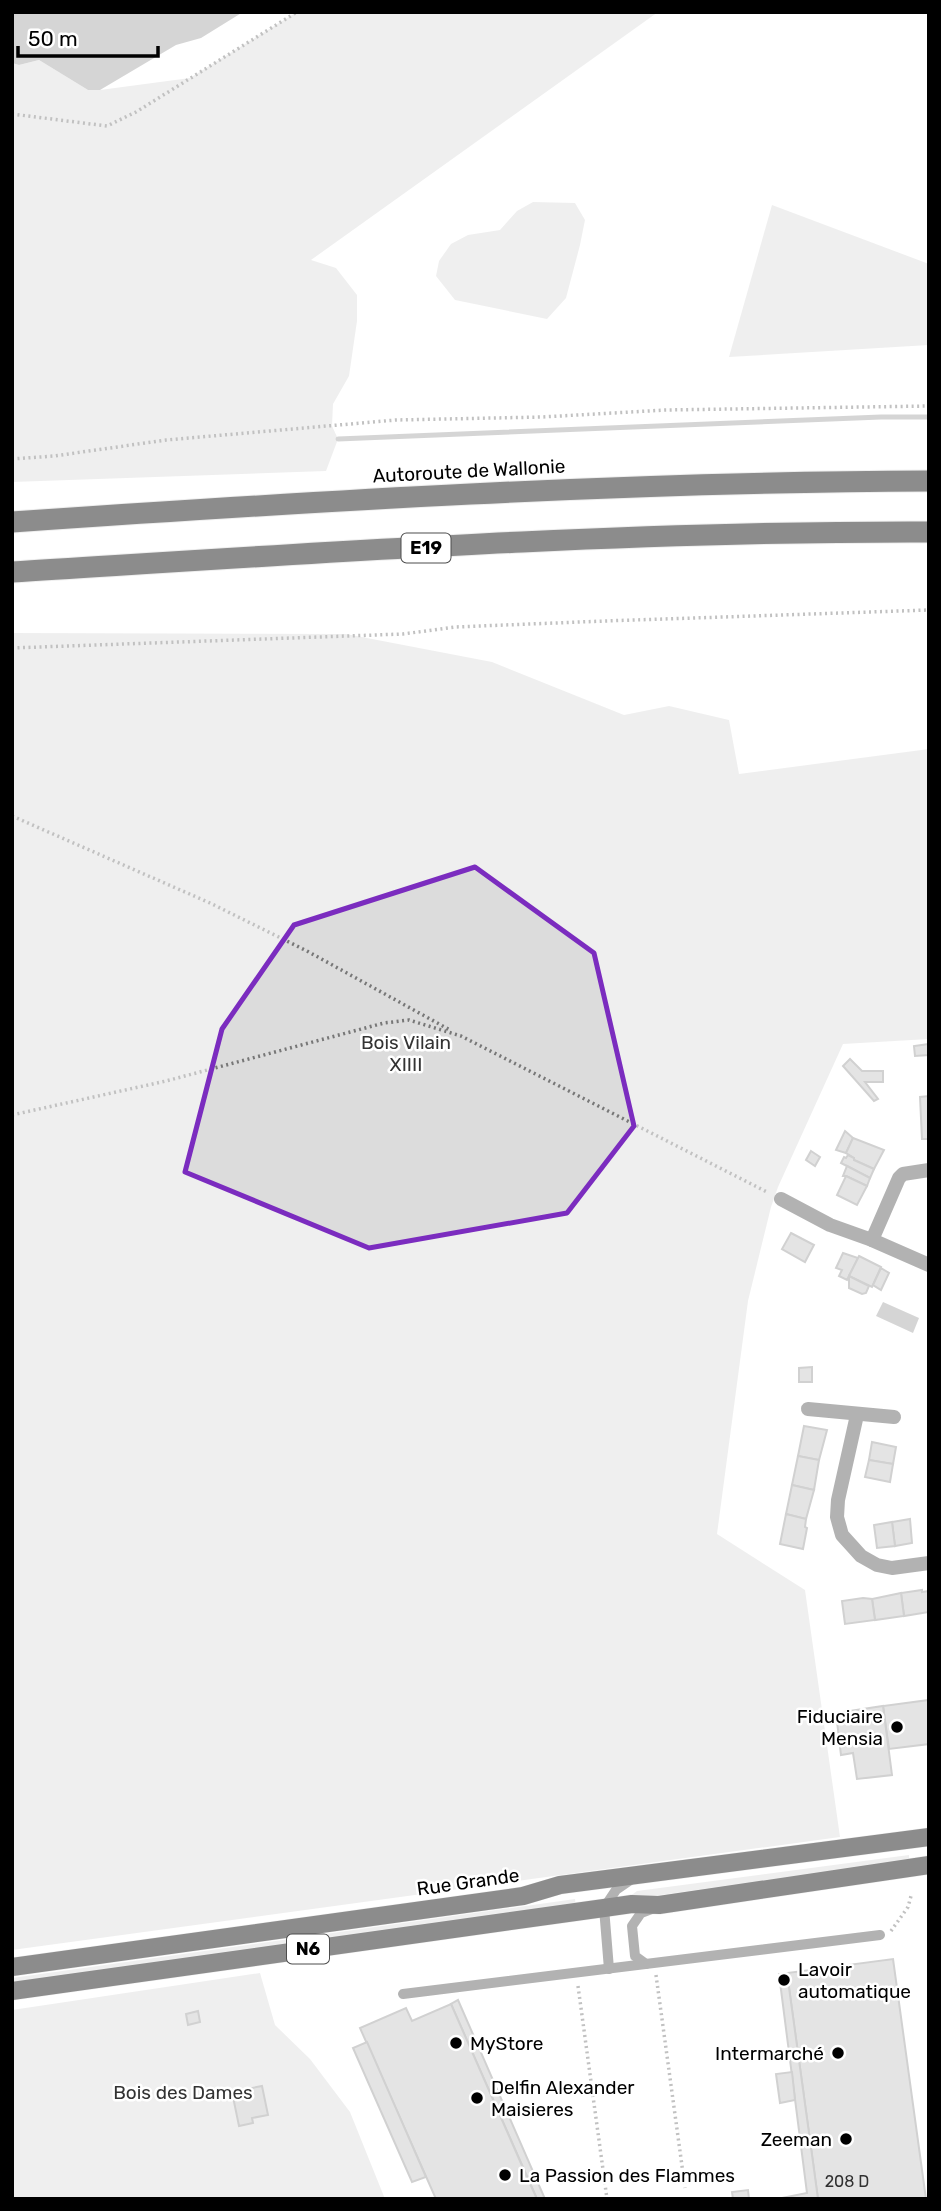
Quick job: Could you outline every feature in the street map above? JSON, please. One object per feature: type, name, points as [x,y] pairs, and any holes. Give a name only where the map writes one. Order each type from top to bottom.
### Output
[{"type":"highway","name":"Autoroute de Wallonie","points":[[12,522],[310,501],[553,489],[929,481]]},
{"type":"highway","name":"E19","points":[[12,572],[559,541],[839,532],[929,532]]},
{"type":"main road","name":"Rue Grande","points":[[12,1967],[523,1896],[560,1885],[929,1837]]},
{"type":"main road","name":"N6","points":[[12,1991],[604,1908],[659,1905],[929,1865]]},
{"type":"street","points":[[872,1240],[899,1178],[903,1174],[929,1170]]},
{"type":"street","points":[[781,1199],[830,1225],[929,1265]]},
{"type":"street","points":[[808,1409],[894,1417]]},
{"type":"street","points":[[857,1415],[838,1500],[837,1517],[842,1535],[861,1556],[877,1565],[892,1568],[929,1563]]},
{"type":"lane","points":[[609,1969],[604,1908],[616,1890],[638,1875]]},
{"type":"lane","points":[[650,1964],[635,1956],[632,1926],[642,1913],[659,1905]]},
{"type":"lane","points":[[403,1994],[880,1935]]},
{"type":"path","points":[[12,114],[107,126],[136,112],[297,12]]},
{"type":"path","points":[[12,458],[54,456],[166,440],[396,420],[542,418],[666,410],[929,406]]},
{"type":"path","points":[[12,648],[403,634],[455,627],[929,610]]},
{"type":"path","points":[[12,816],[223,909],[307,951],[461,1036],[781,1199]]},
{"type":"path","points":[[12,1115],[166,1081],[384,1023],[409,1020],[461,1036]]},
{"type":"path","points":[[880,1935],[887,1934],[898,1922],[908,1907],[911,1896]]},
{"type":"path","points":[[650,1964],[685,2188]]},
{"type":"path","points":[[577,1973],[607,2199]]},
{"type":"highlighted area","points":[[475,867],[594,953],[634,1126],[567,1213],[369,1248],[185,1172],[222,1029],[294,925]]},
{"type":"green space","points":[[297,12],[658,12],[311,260],[336,268],[357,295],[357,321],[349,376],[333,404],[332,426],[338,439],[326,471],[12,482],[12,63],[19,65],[39,60],[88,90],[190,78]]},
{"type":"green space","points":[[533,202],[575,203],[585,220],[566,298],[547,319],[455,300],[436,276],[439,261],[451,244],[468,235],[500,230],[517,211]]},
{"type":"green space","points":[[772,205],[929,264],[929,345],[729,357]]},
{"type":"green space","name":"Bois Vilain XIIII","points":[[12,633],[346,634],[492,662],[624,715],[669,706],[729,720],[739,774],[929,749],[929,1039],[843,1044],[778,1187],[748,1301],[717,1534],[805,1590],[840,1837],[12,1950]]},
{"type":"green space","points":[[909,1855],[909,1860],[625,1900],[637,1891]]},
{"type":"green space","points":[[575,1899],[576,1908],[12,1986],[12,1978]]},
{"type":"green space","name":"Bois des Dames","points":[[260,1973],[275,2025],[310,2059],[350,2112],[385,2199],[18,2199],[12,2196],[12,2010]]},
{"type":"shaded area","points":[[12,12],[243,12],[201,38],[176,45],[100,90],[88,90],[39,60],[19,65],[12,63]]},
{"type":"shaded area","points":[[883,1302],[919,1318],[913,1333],[876,1316]]},
{"type":"building","points":[[929,1044],[929,1055],[915,1056],[914,1046]]},
{"type":"building","points":[[850,1059],[862,1071],[883,1071],[883,1082],[865,1082],[878,1099],[874,1101],[843,1066]]},
{"type":"building","points":[[929,1096],[929,1139],[922,1139],[920,1097]]},
{"type":"building","points":[[845,1131],[853,1138],[846,1153],[836,1150]]},
{"type":"building","points":[[853,1138],[884,1150],[874,1169],[854,1160],[846,1153]]},
{"type":"building","points":[[811,1151],[820,1157],[815,1166],[806,1160]]},
{"type":"building","points":[[848,1155],[874,1169],[870,1178],[841,1163]]},
{"type":"building","points":[[847,1166],[870,1178],[867,1186],[843,1176]]},
{"type":"building","points":[[846,1176],[867,1186],[857,1205],[837,1195]]},
{"type":"building","points":[[791,1233],[814,1245],[805,1262],[782,1249]]},
{"type":"building","points":[[843,1253],[858,1258],[847,1280],[839,1276],[842,1270],[836,1268]]},
{"type":"building","points":[[859,1256],[881,1267],[872,1287],[849,1276]]},
{"type":"building","points":[[881,1268],[889,1273],[881,1290],[873,1285]]},
{"type":"building","points":[[849,1276],[869,1286],[866,1293],[849,1288]]},
{"type":"building","points":[[812,1367],[812,1382],[799,1382],[799,1368]]},
{"type":"building","points":[[804,1426],[827,1430],[819,1460],[798,1456]]},
{"type":"building","points":[[872,1442],[896,1447],[893,1464],[869,1460]]},
{"type":"building","points":[[798,1456],[819,1460],[814,1490],[792,1485]]},
{"type":"building","points":[[869,1460],[893,1464],[890,1482],[865,1477]]},
{"type":"building","points":[[792,1485],[814,1490],[806,1519],[786,1514]]},
{"type":"building","points":[[786,1514],[806,1519],[803,1549],[780,1544]]},
{"type":"building","points":[[910,1519],[912,1543],[895,1546],[892,1522]]},
{"type":"building","points":[[892,1522],[895,1546],[877,1548],[874,1525]]},
{"type":"building","points":[[929,1591],[929,1612],[904,1616],[901,1593]]},
{"type":"building","points":[[901,1593],[904,1616],[875,1620],[872,1599]]},
{"type":"building","points":[[872,1599],[875,1620],[845,1624],[842,1601]]},
{"type":"building","points":[[929,1700],[929,1744],[889,1749],[883,1706]]},
{"type":"building","points":[[883,1706],[892,1775],[857,1779],[853,1753],[841,1755],[836,1713]]},
{"type":"building","points":[[893,1959],[926,2199],[818,2199],[787,1973]]},
{"type":"building","points":[[787,1973],[818,2199],[777,2199],[807,2193],[779,1974]]},
{"type":"building","points":[[458,2000],[545,2199],[537,2199],[451,2004]]},
{"type":"building","points":[[451,2004],[537,2199],[436,2199],[360,2028],[406,2008],[412,2021]]},
{"type":"building","points":[[198,2011],[200,2022],[188,2025],[186,2014]]},
{"type":"building","points":[[367,2042],[426,2177],[412,2182],[353,2048]]},
{"type":"building","points":[[792,2072],[795,2100],[780,2103],[776,2074]]},
{"type":"building","points":[[262,2086],[268,2115],[252,2118],[253,2123],[239,2126],[232,2092]]},
{"type":"building","points":[[748,2190],[749,2199],[733,2199],[732,2192]]},
{"type":"waterway","points":[[338,439],[929,417]]},
{"type":"place","name":"Fiduciaire Mensia","points":[[897,1727]]},
{"type":"place","name":"Lavoir automatique","points":[[784,1980]]},
{"type":"place","name":"MyStore","points":[[456,2043]]},
{"type":"place","name":"Intermarché","points":[[838,2053]]},
{"type":"place","name":"Delfin Alexander Maisieres","points":[[477,2098]]},
{"type":"place","name":"Zeeman","points":[[846,2139]]},
{"type":"place","name":"La Passion des Flammes","points":[[505,2175]]}]
